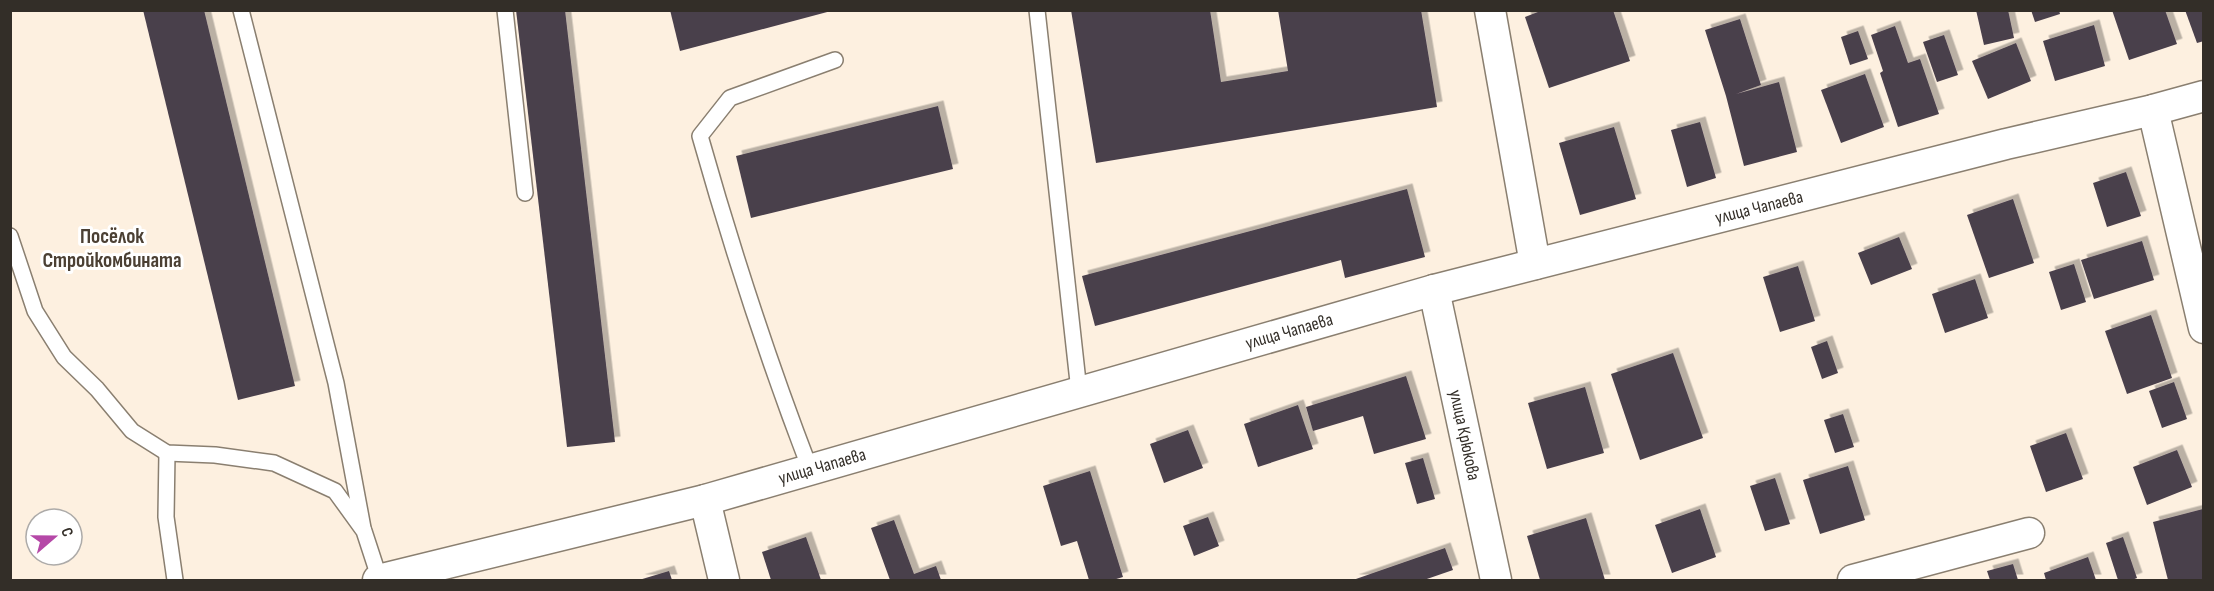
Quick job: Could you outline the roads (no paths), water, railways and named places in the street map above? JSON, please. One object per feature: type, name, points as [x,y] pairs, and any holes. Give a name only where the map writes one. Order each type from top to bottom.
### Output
[{"type":"street","points":[[1490,10],[1535,264]]},
{"type":"street","name":"улица Чапаева","points":[[379,580],[705,500],[1434,290],[2006,144],[2204,96]]},
{"type":"street","points":[[2152,110],[2204,328]]},
{"type":"street","name":"улица Крюкова","points":[[1434,290],[1496,580]]},
{"type":"street","points":[[705,500],[724,580]]},
{"type":"street","points":[[1853,580],[2028,533]]},
{"type":"lane","points":[[241,10],[336,383],[364,531],[379,580]]},
{"type":"lane","points":[[505,10],[525,193]]},
{"type":"lane","points":[[1037,10],[1079,391]]},
{"type":"lane","points":[[810,469],[783,398],[700,136],[730,98],[835,60]]},
{"type":"lane","points":[[10,236],[34,311],[64,357],[98,389],[132,432],[167,453],[215,455],[274,463],[334,491],[364,531]]},
{"type":"lane","points":[[167,453],[166,517],[175,580]]},
{"type":"district","name":"Посёлок Стройкомбината","points":[[112,248]]}]
